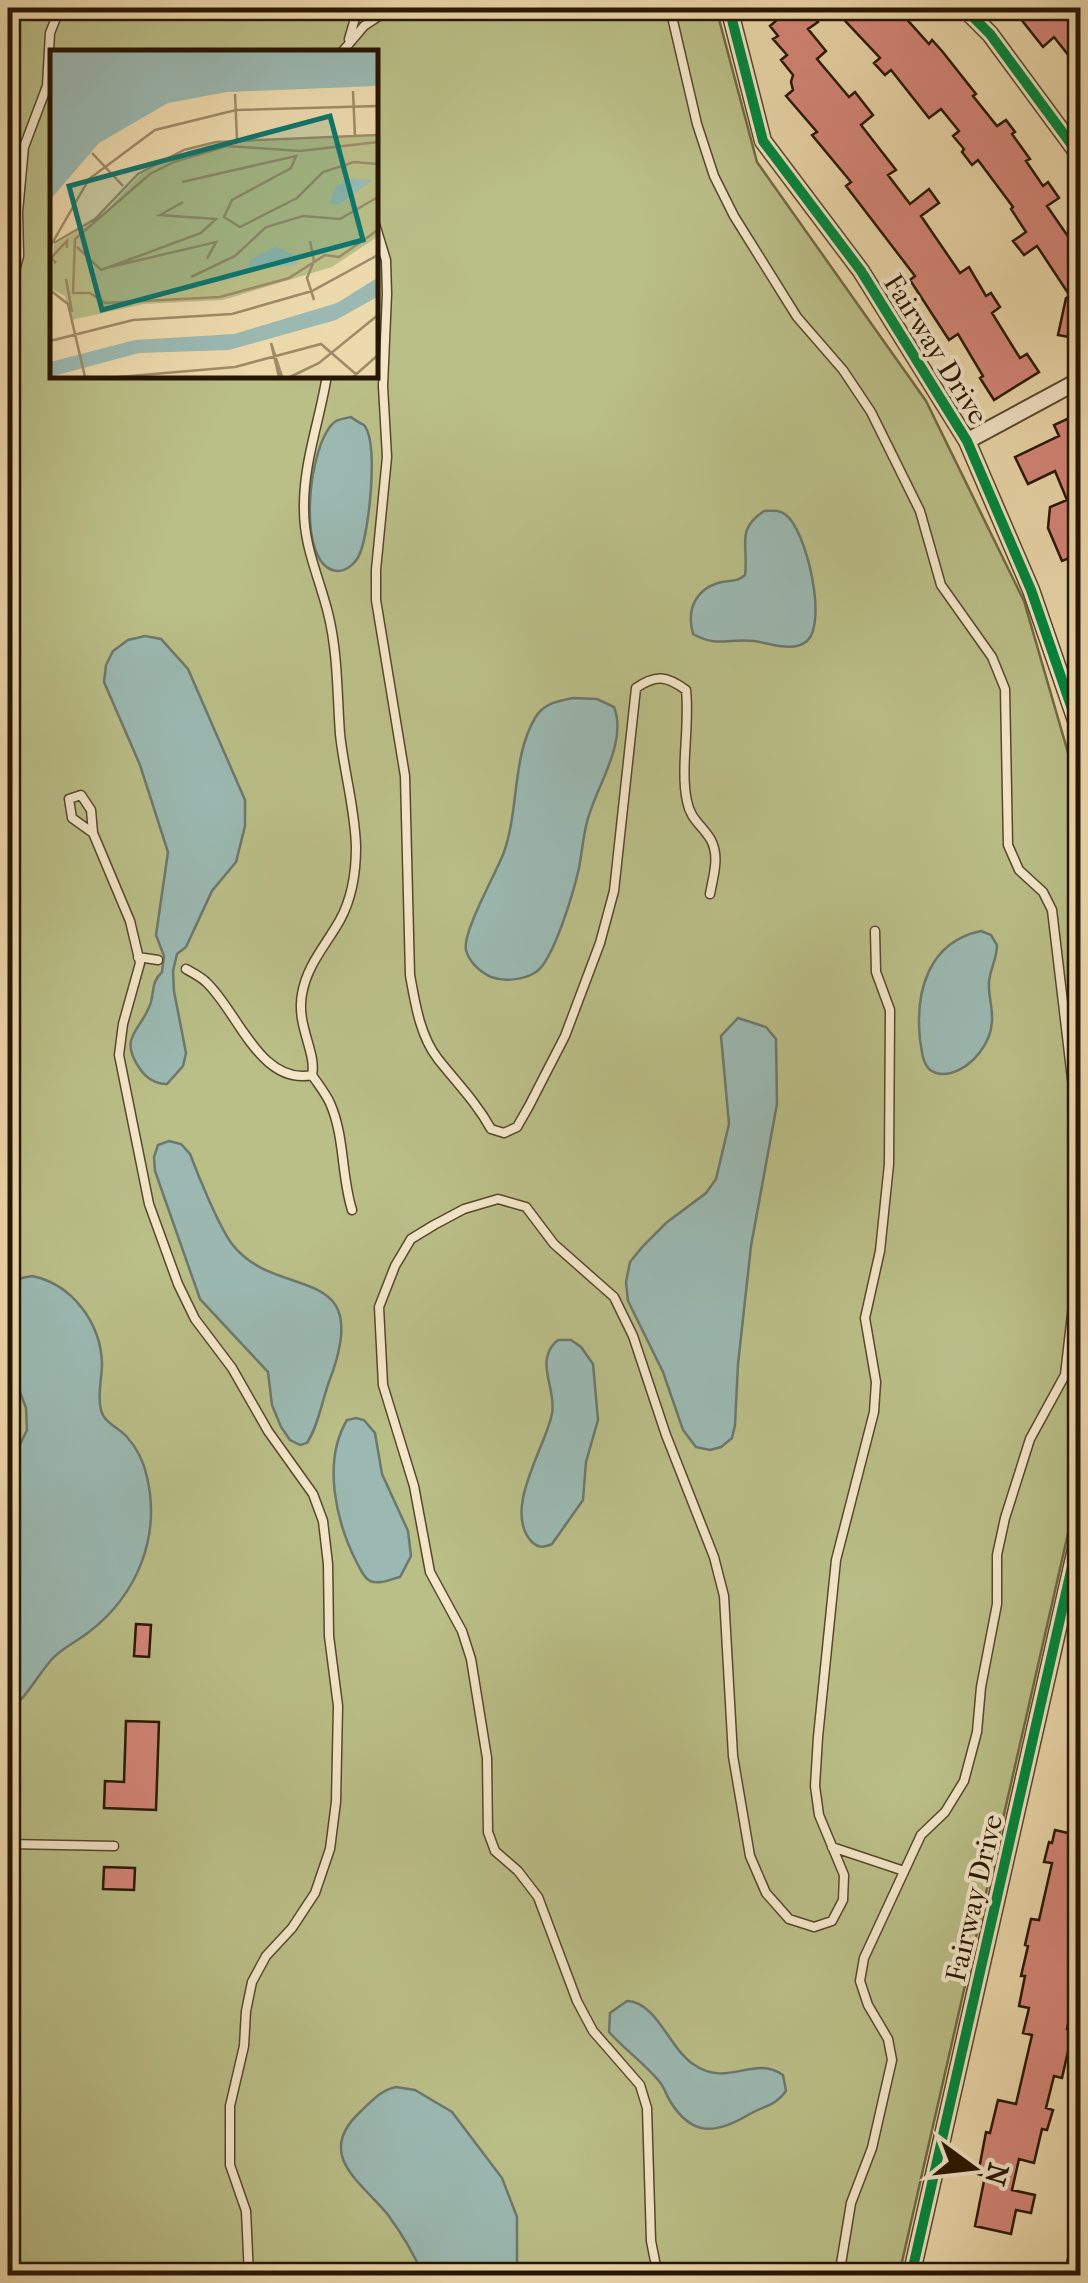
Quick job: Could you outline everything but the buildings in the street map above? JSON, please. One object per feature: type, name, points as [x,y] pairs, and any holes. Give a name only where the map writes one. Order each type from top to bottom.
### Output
[{"type":"street","name":"Fairway Drive","points":[[729,8],[763,142],[861,271],[967,442],[1031,590],[1080,732]]},
{"type":"street","points":[[964,8],[990,34],[1080,156]]},
{"type":"street","points":[[967,442],[1080,380]]},
{"type":"street","name":"Fairway Drive","points":[[911,2276],[1080,1530]]},
{"type":"lane","points":[[8,295],[19,256],[18,212],[24,147],[48,86],[50,33],[60,8]]},
{"type":"lane","points":[[348,43],[358,8]]},
{"type":"lane","points":[[343,50],[391,8]]},
{"type":"lane","points":[[670,8],[697,124],[714,176],[734,216],[797,316],[843,370],[871,412],[920,511],[942,586],[992,657],[1006,689],[1008,845],[1019,870],[1043,892],[1052,910],[1080,1146]]},
{"type":"lane","points":[[378,234],[386,260],[388,334],[383,386],[386,481],[376,600],[405,776],[410,975],[415,1006],[436,1057],[477,1103],[491,1129],[504,1133],[516,1127],[529,1106],[565,1036],[600,944],[614,891],[636,688],[650,678],[669,678],[686,690],[686,798],[693,820],[711,840],[714,850],[710,894]]},
{"type":"lane","points":[[326,378],[306,472],[306,545],[328,612],[335,650],[340,731],[356,852],[353,888],[341,918],[308,972],[301,996],[300,1021],[314,1065],[312,1075],[330,1103],[352,1210]]},
{"type":"lane","points":[[93,833],[72,818],[69,799],[81,795],[91,810],[93,833],[118,884],[138,957],[119,1055],[149,1204],[178,1284],[196,1319],[314,1494],[323,1520],[328,1564],[329,1636],[338,1706],[330,1849],[314,1893],[292,1928],[266,1956],[252,1982],[244,2046],[230,2106],[230,2166],[246,2211],[249,2276]]},
{"type":"lane","points":[[658,2276],[650,2227],[647,2108],[640,2085],[593,2031],[570,1987],[538,1896],[495,1851],[488,1832],[487,1758],[470,1659],[462,1631],[430,1572],[414,1486],[383,1385],[380,1307],[394,1266],[411,1239],[464,1209],[498,1199],[526,1207],[554,1244],[614,1297],[633,1336],[666,1435],[714,1556],[724,1596],[732,1756],[750,1856],[766,1893],[789,1919],[814,1927],[832,1921],[843,1900],[844,1875],[819,1815],[816,1786],[822,1686],[836,1560],[874,1412],[876,1382],[865,1318],[880,1251],[888,1164],[890,1010],[876,972],[875,932]]},
{"type":"lane","points":[[138,957],[158,960]]},
{"type":"lane","points":[[186,969],[205,980],[257,1050],[279,1070],[302,1077],[312,1075]]},
{"type":"lane","points":[[840,2276],[852,2202],[872,2148],[892,2060],[888,2039],[868,2005],[860,1981],[864,1958],[921,1835],[945,1812],[964,1781],[977,1732],[997,1604],[997,1556],[1005,1518],[1030,1440],[1064,1375],[1080,1245]]},
{"type":"lane","points":[[8,1844],[114,1846]]},
{"type":"lane","points":[[831,1846],[904,1871]]},
{"type":"green space","points":[[8,8],[716,8],[757,162],[926,401],[1024,601],[1080,794],[1080,1481],[899,2275],[8,2276]]},
{"type":"water","points":[[351,417],[364,425],[369,435],[371,488],[360,553],[351,565],[338,571],[324,565],[315,549],[310,502],[318,452],[326,433],[336,421]]},
{"type":"water","points":[[764,511],[786,515],[801,538],[815,597],[813,631],[801,645],[788,647],[754,641],[716,642],[693,634],[692,608],[700,594],[713,585],[745,575],[746,532]]},
{"type":"water","points":[[145,636],[161,639],[188,669],[245,800],[245,826],[236,862],[212,891],[186,947],[177,954],[174,991],[186,1053],[183,1066],[167,1084],[145,1076],[134,1058],[131,1041],[162,972],[164,956],[156,935],[168,852],[140,765],[104,682],[113,651],[128,640]]},
{"type":"water","points":[[573,698],[597,699],[614,707],[614,750],[591,808],[573,892],[550,954],[531,975],[496,979],[470,959],[466,950],[469,930],[509,836],[528,733],[543,709]]},
{"type":"water","points":[[981,931],[991,935],[997,945],[989,982],[991,1030],[984,1046],[966,1066],[951,1073],[937,1073],[925,1063],[920,1040],[923,987],[937,958],[948,946]]},
{"type":"water","points":[[738,1018],[766,1027],[776,1039],[777,1104],[751,1246],[735,1425],[732,1438],[710,1450],[696,1447],[683,1430],[663,1372],[628,1301],[626,1282],[630,1262],[643,1246],[706,1193],[716,1179],[729,1124],[721,1036]]},
{"type":"water","points":[[169,1141],[181,1144],[190,1154],[232,1244],[251,1262],[331,1299],[340,1316],[341,1341],[307,1443],[300,1445],[290,1440],[272,1405],[268,1372],[200,1299],[155,1171],[158,1145]]},
{"type":"water","points":[[32,1276],[60,1287],[90,1320],[102,1364],[101,1410],[108,1422],[131,1441],[142,1461],[151,1521],[141,1563],[120,1601],[89,1632],[56,1655],[8,1711],[8,1469],[27,1430],[26,1408],[8,1360],[8,1289],[17,1279]]},
{"type":"water","points":[[558,1340],[571,1340],[593,1364],[598,1420],[586,1462],[583,1500],[552,1544],[541,1547],[531,1541],[521,1512],[528,1478],[552,1414],[546,1365]]},
{"type":"water","points":[[347,1420],[364,1420],[375,1433],[382,1474],[408,1531],[411,1556],[400,1577],[382,1582],[374,1582],[362,1573],[338,1511],[335,1454]]},
{"type":"water","points":[[627,2001],[647,2009],[693,2064],[718,2073],[772,2070],[783,2075],[786,2091],[773,2103],[725,2126],[705,2129],[687,2121],[659,2081],[609,2032],[610,2013]]},
{"type":"water","points":[[396,2087],[415,2090],[452,2112],[502,2178],[517,2217],[517,2275],[423,2275],[393,2222],[348,2168],[341,2143],[346,2128],[376,2097]]},
{"type":"cycle path","points":[[729,8],[763,141],[861,271],[967,441],[1031,590],[1080,732]]},
{"type":"cycle path","points":[[964,8],[990,34],[1080,156]]},
{"type":"cycle path","points":[[911,2276],[1080,1531]]}]
